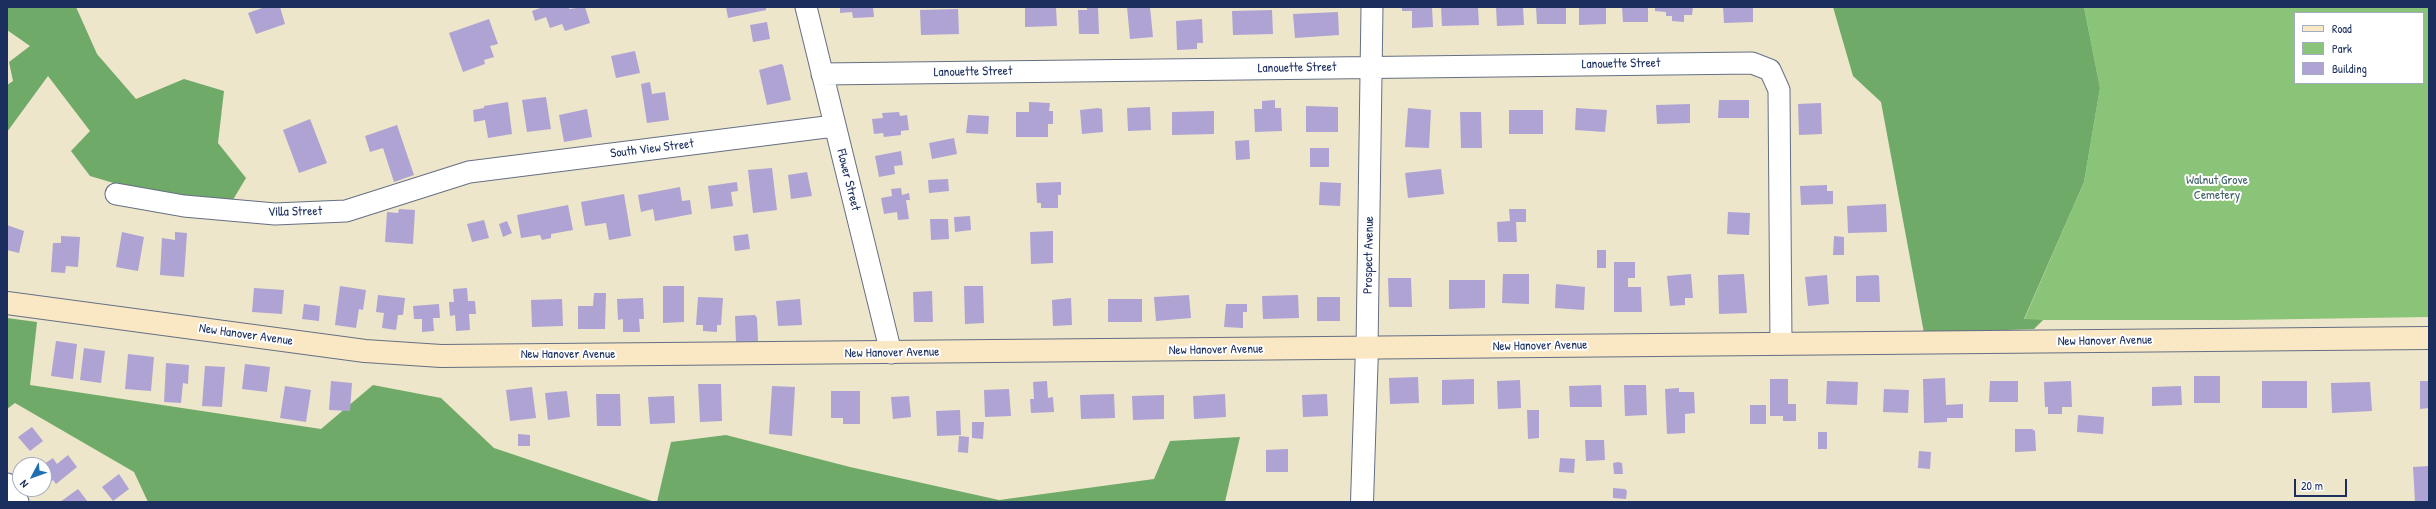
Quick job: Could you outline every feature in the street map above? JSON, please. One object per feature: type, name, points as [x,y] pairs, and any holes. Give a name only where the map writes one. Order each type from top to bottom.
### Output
[{"type":"main road","name":"New Hanover Avenue","points":[[7,303],[404,355],[891,353],[2429,338]]},
{"type":"street","name":"Flower Street","points":[[806,7],[891,353]]},
{"type":"street","name":"Prospect Avenue","points":[[1362,502],[1367,348],[1372,7]]},
{"type":"street","name":"Lanouette Street","points":[[822,74],[1752,63],[1770,70],[1779,90],[1781,344]]},
{"type":"street","name":"South View Street","points":[[469,172],[834,126]]},
{"type":"street","name":"Villa Street","points":[[116,194],[184,206],[275,214],[341,211],[469,172]]},
{"type":"street","points":[[7,484],[18,502]]},
{"type":"green space","points":[[7,7],[76,7],[97,54],[136,99],[184,79],[224,91],[218,143],[246,178],[231,203],[154,195],[90,176],[71,151],[90,131],[48,76],[7,132],[7,85],[13,81],[9,62],[30,46],[7,30]]},
{"type":"green space","points":[[1833,7],[2084,7],[2100,88],[2084,182],[2024,319],[2043,320],[2034,329],[1924,333],[1881,102],[1853,76]]},
{"type":"green space","name":"Walnut Grove Cemetery","points":[[2084,7],[2429,7],[2429,317],[2237,320],[2024,320],[2084,182],[2100,88]]},
{"type":"green space","points":[[7,318],[37,322],[30,385],[321,429],[373,385],[441,398],[494,448],[655,502],[148,502],[134,472],[15,403],[7,409]]},
{"type":"green space","points":[[726,435],[850,467],[999,500],[1154,479],[1170,441],[1240,437],[1225,502],[657,502],[671,442]]},
{"type":"building","points":[[265,7],[280,7],[285,24],[256,34],[248,13]]},
{"type":"building","points":[[543,7],[569,7],[569,9],[585,7],[590,23],[565,31],[562,24],[550,28],[546,17],[535,21],[532,11]]},
{"type":"building","points":[[726,7],[766,7],[766,10],[728,18]]},
{"type":"building","points":[[840,7],[873,7],[874,17],[853,18],[852,12],[840,13]]},
{"type":"building","points":[[1025,7],[1056,7],[1057,26],[1025,27]]},
{"type":"building","points":[[1087,7],[1098,7],[1099,34],[1079,34],[1078,10],[1087,10]]},
{"type":"building","points":[[1127,7],[1150,7],[1153,37],[1130,39]]},
{"type":"building","points":[[1402,7],[1432,7],[1433,27],[1412,28],[1412,11],[1402,11]]},
{"type":"building","points":[[1441,7],[1478,7],[1479,25],[1442,26]]},
{"type":"building","points":[[1496,7],[1523,7],[1524,25],[1497,26]]},
{"type":"building","points":[[1536,7],[1566,7],[1566,24],[1537,24]]},
{"type":"building","points":[[1579,7],[1606,7],[1606,24],[1579,25]]},
{"type":"building","points":[[1622,7],[1648,7],[1648,22],[1623,22]]},
{"type":"building","points":[[1655,7],[1693,7],[1692,15],[1684,15],[1684,22],[1672,21],[1672,16],[1666,16],[1666,12],[1655,11]]},
{"type":"building","points":[[1723,7],[1753,7],[1753,22],[1724,23]]},
{"type":"building","points":[[958,9],[959,34],[921,35],[920,10]]},
{"type":"building","points":[[1272,10],[1273,34],[1233,35],[1232,11]]},
{"type":"building","points":[[1338,12],[1339,35],[1295,38],[1293,14]]},
{"type":"building","points":[[489,19],[498,44],[490,46],[494,57],[484,60],[485,64],[463,72],[449,33]]},
{"type":"building","points":[[1202,19],[1203,43],[1197,43],[1197,49],[1177,50],[1176,21]]},
{"type":"building","points":[[767,22],[770,39],[753,42],[750,25]]},
{"type":"building","points":[[635,51],[640,73],[616,78],[611,56]]},
{"type":"building","points":[[781,64],[783,65],[791,100],[767,105],[759,70]]},
{"type":"building","points":[[650,82],[652,94],[665,92],[669,120],[647,123],[641,84]]},
{"type":"building","points":[[546,97],[551,129],[527,132],[522,100]]},
{"type":"building","points":[[1275,100],[1275,108],[1281,108],[1282,131],[1255,132],[1254,109],[1262,109],[1262,101]]},
{"type":"building","points":[[1719,100],[1749,100],[1749,118],[1718,118]]},
{"type":"building","points":[[508,102],[512,134],[488,138],[485,120],[474,122],[473,110],[484,108],[484,106]]},
{"type":"building","points":[[1029,102],[1050,103],[1049,111],[1053,111],[1053,124],[1048,124],[1048,137],[1016,137],[1016,112],[1029,112]]},
{"type":"building","points":[[1821,103],[1822,134],[1799,135],[1798,104]]},
{"type":"building","points":[[1690,104],[1690,123],[1657,124],[1656,105]]},
{"type":"building","points":[[1306,106],[1338,107],[1338,132],[1306,132]]},
{"type":"building","points":[[1150,107],[1151,130],[1128,131],[1127,108]]},
{"type":"building","points":[[1408,108],[1431,110],[1429,148],[1405,147]]},
{"type":"building","points":[[1576,108],[1607,110],[1605,132],[1575,130]]},
{"type":"building","points":[[587,109],[592,137],[564,142],[559,115]]},
{"type":"building","points":[[1102,109],[1103,132],[1082,134],[1080,110]]},
{"type":"building","points":[[1509,110],[1543,110],[1543,134],[1509,134]]},
{"type":"building","points":[[1214,111],[1214,134],[1172,135],[1172,112]]},
{"type":"building","points":[[899,112],[900,116],[907,115],[909,130],[901,131],[901,135],[884,137],[883,133],[874,134],[872,119],[883,118],[882,113]]},
{"type":"building","points":[[1460,112],[1481,112],[1482,148],[1461,148]]},
{"type":"building","points":[[968,115],[989,116],[988,134],[966,133]]},
{"type":"building","points":[[310,119],[327,163],[299,173],[283,130]]},
{"type":"building","points":[[397,125],[414,175],[394,182],[383,148],[370,152],[365,136]]},
{"type":"building","points":[[954,138],[957,154],[932,159],[929,143]]},
{"type":"building","points":[[1249,140],[1250,159],[1236,160],[1235,141]]},
{"type":"building","points":[[1310,148],[1329,148],[1329,167],[1310,167]]},
{"type":"building","points":[[901,151],[903,165],[894,166],[895,174],[879,177],[875,156]]},
{"type":"building","points":[[772,168],[777,210],[753,213],[748,170]]},
{"type":"building","points":[[1441,169],[1444,194],[1408,198],[1405,173]]},
{"type":"building","points":[[807,172],[812,196],[791,199],[788,175]]},
{"type":"building","points":[[948,179],[949,191],[929,193],[928,180]]},
{"type":"building","points":[[737,182],[738,191],[731,192],[733,206],[711,209],[708,186]]},
{"type":"building","points":[[1061,182],[1061,195],[1058,195],[1058,208],[1041,208],[1041,203],[1037,203],[1036,183]]},
{"type":"building","points":[[1320,182],[1341,183],[1340,206],[1319,205]]},
{"type":"building","points":[[1827,185],[1827,191],[1833,191],[1833,204],[1801,205],[1800,186]]},
{"type":"building","points":[[680,187],[682,201],[690,200],[692,214],[655,221],[653,209],[641,212],[638,195]]},
{"type":"building","points":[[901,188],[902,195],[909,193],[910,200],[906,200],[909,219],[898,220],[897,212],[884,214],[881,198],[892,196],[891,189]]},
{"type":"building","points":[[624,194],[631,236],[609,240],[606,223],[585,226],[581,202]]},
{"type":"building","points":[[1886,204],[1887,232],[1848,233],[1847,206]]},
{"type":"building","points":[[568,205],[573,230],[551,234],[551,238],[542,240],[540,235],[521,238],[517,215]]},
{"type":"building","points":[[399,209],[415,210],[413,244],[385,242],[387,212],[398,213]]},
{"type":"building","points":[[1509,209],[1526,209],[1526,222],[1516,222],[1517,242],[1498,242],[1497,222],[1510,221]]},
{"type":"building","points":[[1728,212],[1750,213],[1749,235],[1727,234]]},
{"type":"building","points":[[970,216],[971,230],[955,232],[954,217]]},
{"type":"building","points":[[930,219],[948,219],[949,239],[931,240]]},
{"type":"building","points":[[484,220],[489,238],[472,242],[467,224]]},
{"type":"building","points":[[507,221],[512,233],[503,237],[499,224]]},
{"type":"building","points":[[7,225],[24,231],[19,253],[7,250]]},
{"type":"building","points":[[1053,231],[1053,263],[1031,264],[1030,232]]},
{"type":"building","points":[[122,232],[144,237],[138,271],[116,267]]},
{"type":"building","points":[[175,232],[187,233],[184,277],[160,275],[162,238],[175,240]]},
{"type":"building","points":[[748,234],[750,249],[735,251],[733,236]]},
{"type":"building","points":[[61,236],[80,237],[78,267],[66,266],[65,273],[51,272],[53,243],[61,243]]},
{"type":"building","points":[[1834,236],[1844,237],[1844,255],[1833,255]]},
{"type":"building","points":[[1597,250],[1606,250],[1606,268],[1597,268]]},
{"type":"building","points":[[1614,262],[1635,262],[1635,278],[1628,278],[1628,287],[1641,287],[1642,312],[1614,312]]},
{"type":"building","points":[[1503,274],[1529,274],[1529,304],[1502,303]]},
{"type":"building","points":[[1691,274],[1693,298],[1685,298],[1685,305],[1670,306],[1667,276]]},
{"type":"building","points":[[1744,274],[1747,313],[1719,314],[1718,275]]},
{"type":"building","points":[[1827,275],[1829,304],[1808,306],[1805,277]]},
{"type":"building","points":[[1856,276],[1879,276],[1880,302],[1856,302]]},
{"type":"building","points":[[1388,278],[1411,278],[1412,307],[1389,307]]},
{"type":"building","points":[[1449,280],[1485,280],[1485,308],[1449,309]]},
{"type":"building","points":[[1556,284],[1585,287],[1584,310],[1555,308]]},
{"type":"building","points":[[340,286],[366,290],[363,310],[359,309],[356,328],[335,325]]},
{"type":"building","points":[[663,286],[684,286],[684,322],[663,323]]},
{"type":"building","points":[[964,286],[983,286],[984,323],[965,324]]},
{"type":"building","points":[[254,288],[284,290],[282,314],[252,312]]},
{"type":"building","points":[[467,288],[468,301],[475,301],[476,314],[469,314],[470,330],[456,331],[455,315],[450,316],[449,302],[454,302],[453,289]]},
{"type":"building","points":[[932,291],[933,322],[914,322],[913,292]]},
{"type":"building","points":[[594,293],[606,293],[605,329],[578,329],[578,306],[593,306]]},
{"type":"building","points":[[378,295],[405,298],[403,315],[398,315],[396,330],[382,328],[384,313],[376,312]]},
{"type":"building","points":[[1189,295],[1191,318],[1156,321],[1154,297]]},
{"type":"building","points":[[1298,295],[1299,318],[1263,319],[1262,296]]},
{"type":"building","points":[[698,297],[723,298],[721,325],[717,325],[717,332],[703,331],[703,325],[696,325]]},
{"type":"building","points":[[1317,297],[1340,297],[1340,321],[1317,321]]},
{"type":"building","points":[[643,298],[644,319],[639,319],[640,332],[623,332],[623,319],[618,320],[617,299]]},
{"type":"building","points":[[1071,298],[1072,325],[1053,326],[1052,300]]},
{"type":"building","points":[[562,299],[563,326],[532,327],[531,300]]},
{"type":"building","points":[[800,299],[802,325],[778,326],[776,301]]},
{"type":"building","points":[[1108,299],[1142,299],[1142,322],[1108,322]]},
{"type":"building","points":[[304,304],[320,306],[319,321],[302,319]]},
{"type":"building","points":[[439,304],[440,318],[433,318],[434,331],[422,332],[422,319],[414,319],[413,306]]},
{"type":"building","points":[[1226,304],[1247,304],[1247,312],[1243,312],[1243,328],[1224,327]]},
{"type":"building","points":[[755,315],[757,318],[758,341],[736,342],[735,316]]},
{"type":"building","points":[[56,341],[77,344],[73,379],[51,376]]},
{"type":"building","points":[[84,348],[105,351],[101,383],[80,380]]},
{"type":"building","points":[[128,354],[154,357],[151,391],[125,389]]},
{"type":"building","points":[[166,363],[189,365],[188,384],[183,383],[181,403],[164,402]]},
{"type":"building","points":[[245,364],[270,367],[267,392],[242,389]]},
{"type":"building","points":[[205,366],[225,367],[222,407],[202,406]]},
{"type":"building","points":[[2194,376],[2220,376],[2220,403],[2194,403]]},
{"type":"building","points":[[1418,377],[1419,403],[1390,404],[1389,378]]},
{"type":"building","points":[[1945,378],[1946,405],[1963,404],[1963,418],[1947,418],[1947,422],[1924,423],[1923,379]]},
{"type":"building","points":[[1474,379],[1474,404],[1442,405],[1442,380]]},
{"type":"building","points":[[1770,379],[1788,379],[1788,404],[1796,404],[1796,421],[1783,421],[1783,416],[1770,416]]},
{"type":"building","points":[[1520,380],[1521,408],[1498,409],[1497,381]]},
{"type":"building","points":[[331,381],[352,383],[350,411],[329,410]]},
{"type":"building","points":[[1047,381],[1048,398],[1053,397],[1054,412],[1031,413],[1030,399],[1034,399],[1033,382]]},
{"type":"building","points":[[1827,381],[1858,382],[1857,405],[1826,404]]},
{"type":"building","points":[[1990,381],[2018,381],[2018,402],[1989,402]]},
{"type":"building","points":[[2071,381],[2072,407],[2062,407],[2062,414],[2048,414],[2048,407],[2045,407],[2044,382]]},
{"type":"building","points":[[2262,381],[2307,381],[2307,408],[2262,408]]},
{"type":"building","points":[[2420,381],[2429,381],[2429,408],[2420,409]]},
{"type":"building","points":[[2370,382],[2372,411],[2332,413],[2331,383]]},
{"type":"building","points":[[698,384],[721,384],[722,421],[700,422]]},
{"type":"building","points":[[1601,385],[1602,407],[1570,407],[1569,386]]},
{"type":"building","points":[[1624,385],[1646,385],[1647,415],[1625,416]]},
{"type":"building","points":[[285,386],[311,390],[306,422],[280,418]]},
{"type":"building","points":[[772,386],[795,387],[792,436],[769,434]]},
{"type":"building","points":[[2181,386],[2182,405],[2152,406],[2152,387]]},
{"type":"building","points":[[532,387],[536,418],[510,421],[506,390]]},
{"type":"building","points":[[1679,388],[1679,392],[1694,392],[1695,413],[1685,414],[1685,433],[1667,434],[1665,389]]},
{"type":"building","points":[[1009,389],[1011,416],[985,417],[984,390]]},
{"type":"building","points":[[1884,389],[1909,390],[1908,413],[1883,412]]},
{"type":"building","points":[[567,391],[570,417],[548,420],[545,393]]},
{"type":"building","points":[[831,391],[860,391],[860,424],[843,424],[843,418],[831,418]]},
{"type":"building","points":[[596,394],[620,394],[621,426],[597,426]]},
{"type":"building","points":[[1114,394],[1115,418],[1081,419],[1080,395]]},
{"type":"building","points":[[1225,394],[1226,417],[1194,419],[1193,396]]},
{"type":"building","points":[[1327,394],[1328,416],[1303,417],[1302,395]]},
{"type":"building","points":[[1164,395],[1164,419],[1133,420],[1132,396]]},
{"type":"building","points":[[674,396],[675,423],[650,424],[648,397]]},
{"type":"building","points":[[909,396],[911,417],[893,419],[891,397]]},
{"type":"building","points":[[1750,405],[1766,405],[1766,424],[1750,424]]},
{"type":"building","points":[[960,410],[961,435],[937,436],[936,411]]},
{"type":"building","points":[[1527,410],[1539,410],[1539,438],[1528,439]]},
{"type":"building","points":[[2078,415],[2104,417],[2103,434],[2077,432]]},
{"type":"building","points":[[972,422],[984,422],[983,439],[972,438]]},
{"type":"building","points":[[32,427],[43,441],[30,451],[18,437]]},
{"type":"building","points":[[2015,429],[2032,429],[2035,431],[2036,451],[2015,452]]},
{"type":"building","points":[[1818,432],[1827,432],[1827,449],[1818,449]]},
{"type":"building","points":[[518,434],[530,435],[530,446],[518,446]]},
{"type":"building","points":[[959,436],[969,437],[968,453],[958,452]]},
{"type":"building","points":[[1585,440],[1604,440],[1605,460],[1586,461]]},
{"type":"building","points":[[1288,449],[1288,472],[1266,472],[1266,450]]},
{"type":"building","points":[[1919,451],[1931,452],[1930,469],[1918,468]]},
{"type":"building","points":[[68,455],[77,467],[56,484],[53,480],[52,481],[52,459],[57,464]]},
{"type":"building","points":[[1560,458],[1575,459],[1574,473],[1559,472]]},
{"type":"building","points":[[1613,463],[1622,463],[1623,474],[1614,474]]},
{"type":"building","points":[[2429,466],[2429,502],[2415,502],[2413,467]]},
{"type":"building","points":[[119,474],[129,489],[113,501],[102,487]]},
{"type":"building","points":[[1613,488],[1625,489],[1627,491],[1626,499],[1613,498]]},
{"type":"building","points":[[78,489],[88,502],[60,502]]}]
